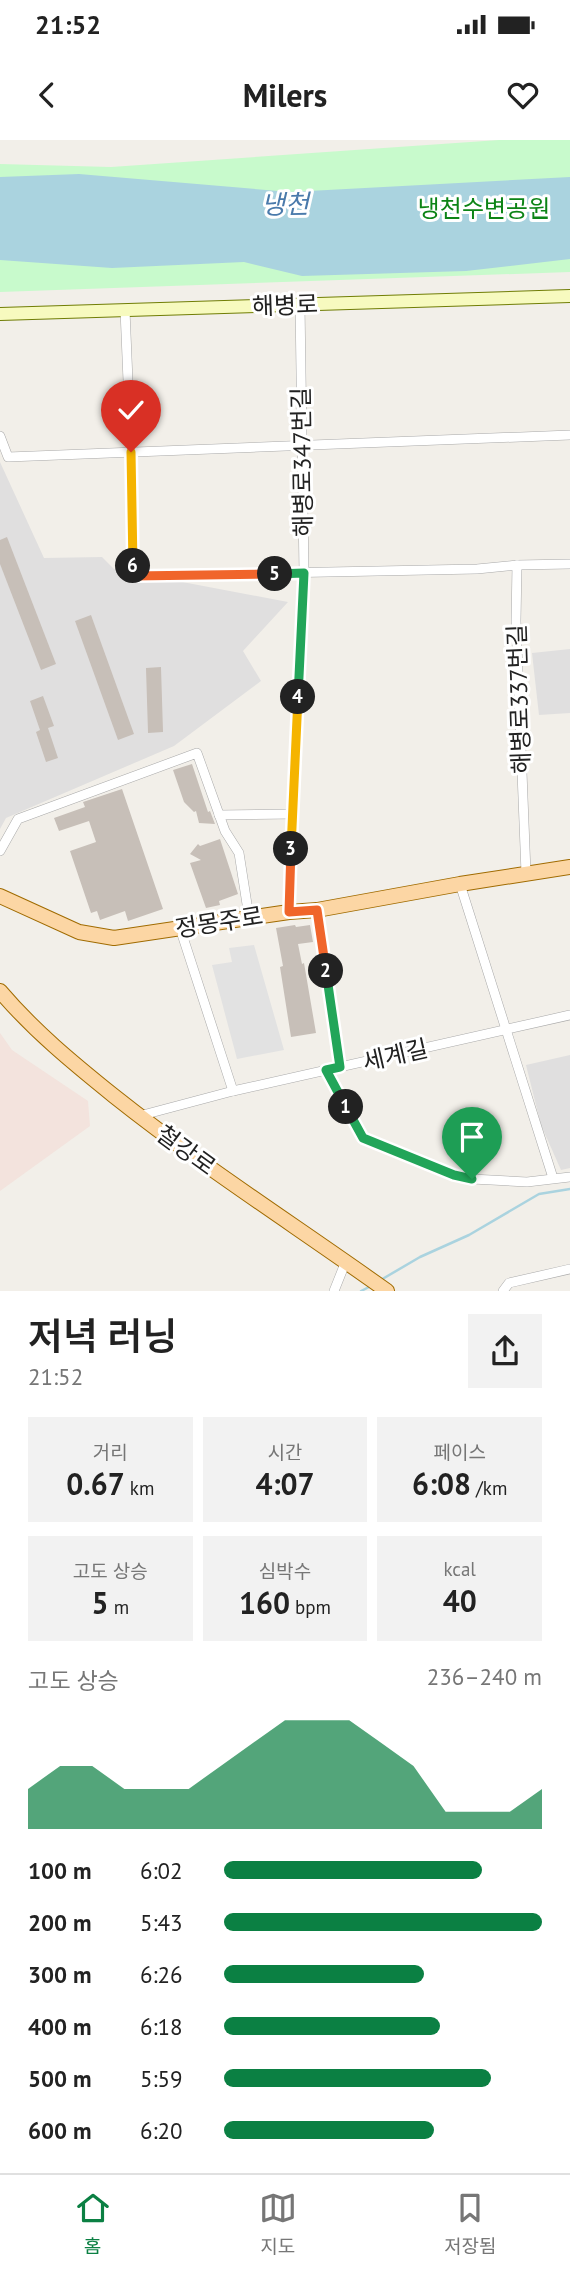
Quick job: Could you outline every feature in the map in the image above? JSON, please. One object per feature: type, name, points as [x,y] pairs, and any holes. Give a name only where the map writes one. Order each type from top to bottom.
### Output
[{"type":"main road","name":"해병로","points":[[0,314],[570,296]]},
{"type":"main road","name":"정몽주로","points":[[0,895],[79,932],[114,938],[249,917],[317,910],[570,867]]},
{"type":"main road","name":"철강로","points":[[0,991],[23,1019],[139,1116],[387,1291]]},
{"type":"street","name":"해병로347번길","points":[[289,912],[304,573],[300,305]]},
{"type":"street","points":[[125,310],[133,576],[477,569],[570,564]]},
{"type":"street","points":[[0,436],[8,457],[570,435]]},
{"type":"street","name":"해병로337번길","points":[[517,565],[516,621],[526,873]]},
{"type":"street","points":[[0,851],[18,819],[197,753],[225,831],[239,853],[249,917]]},
{"type":"street","points":[[219,815],[292,814]]},
{"type":"street","points":[[460,884],[553,1178]]},
{"type":"street","points":[[317,910],[340,1067]]},
{"type":"street","points":[[180,928],[233,1091]]},
{"type":"street","name":"세계길","points":[[139,1116],[233,1091],[570,1015]]},
{"type":"street","points":[[326,1070],[363,1138],[454,1175],[472,1179],[527,1182],[570,1177]]},
{"type":"street","points":[[334,1291],[346,1261]]},
{"type":"street","points":[[503,1291],[509,1283],[570,1269]]},
{"type":"shaded area","points":[[0,462],[44,558],[102,557],[114,569],[288,602],[243,651],[261,681],[174,746],[6,818],[0,829]]},
{"type":"shaded area","points":[[570,649],[570,713],[539,715],[532,653]]},
{"type":"shaded area","points":[[254,945],[284,1050],[237,1059],[212,965],[232,962],[229,948]]},
{"type":"shaded area","points":[[0,1033],[12,1050],[88,1101],[90,1126],[0,1191]]},
{"type":"shaded area","points":[[570,1055],[570,1168],[561,1170],[541,1125],[526,1065]]},
{"type":"green space","name":"냉천수변공원","points":[[499,140],[570,140],[570,272],[0,292],[0,164],[111,167]]},
{"type":"water","name":"냉천수변공원","points":[[79,174],[290,192],[570,177],[570,259],[466,271],[302,276],[244,262],[112,268],[0,260],[0,177]]},
{"type":"building","points":[[7,537],[56,664],[41,670],[0,564],[0,540]]},
{"type":"building","points":[[91,615],[134,734],[118,740],[75,621]]},
{"type":"building","points":[[161,667],[163,732],[148,733],[146,668]]},
{"type":"building","points":[[43,696],[54,726],[48,728],[58,758],[46,762],[36,732],[40,730],[30,701]]},
{"type":"building","points":[[192,764],[208,812],[210,811],[215,824],[199,823],[196,811],[184,802],[173,770]]},
{"type":"building","points":[[122,789],[163,909],[128,921],[125,911],[100,920],[97,911],[91,913],[70,851],[96,842],[89,821],[59,831],[54,818],[85,807],[83,802]]},
{"type":"building","points":[[220,839],[238,894],[219,901],[220,905],[206,908],[190,863],[201,860],[190,854],[198,844],[200,846]]},
{"type":"building","points":[[310,925],[313,942],[298,944],[302,964],[304,963],[316,1033],[291,1037],[276,928]]},
{"type":"waterway","points":[[379,1281],[420,1257],[469,1235],[539,1194],[570,1189]]},
{"type":"waterway","points":[[361,1291],[371,1286]]},
{"type":"route","points":[[131,452],[133,576],[304,573],[289,912],[317,910],[340,1067],[326,1070],[363,1138],[454,1175],[472,1179]]},
{"type":"water label","name":"냉천","points":[[285,204]]}]
